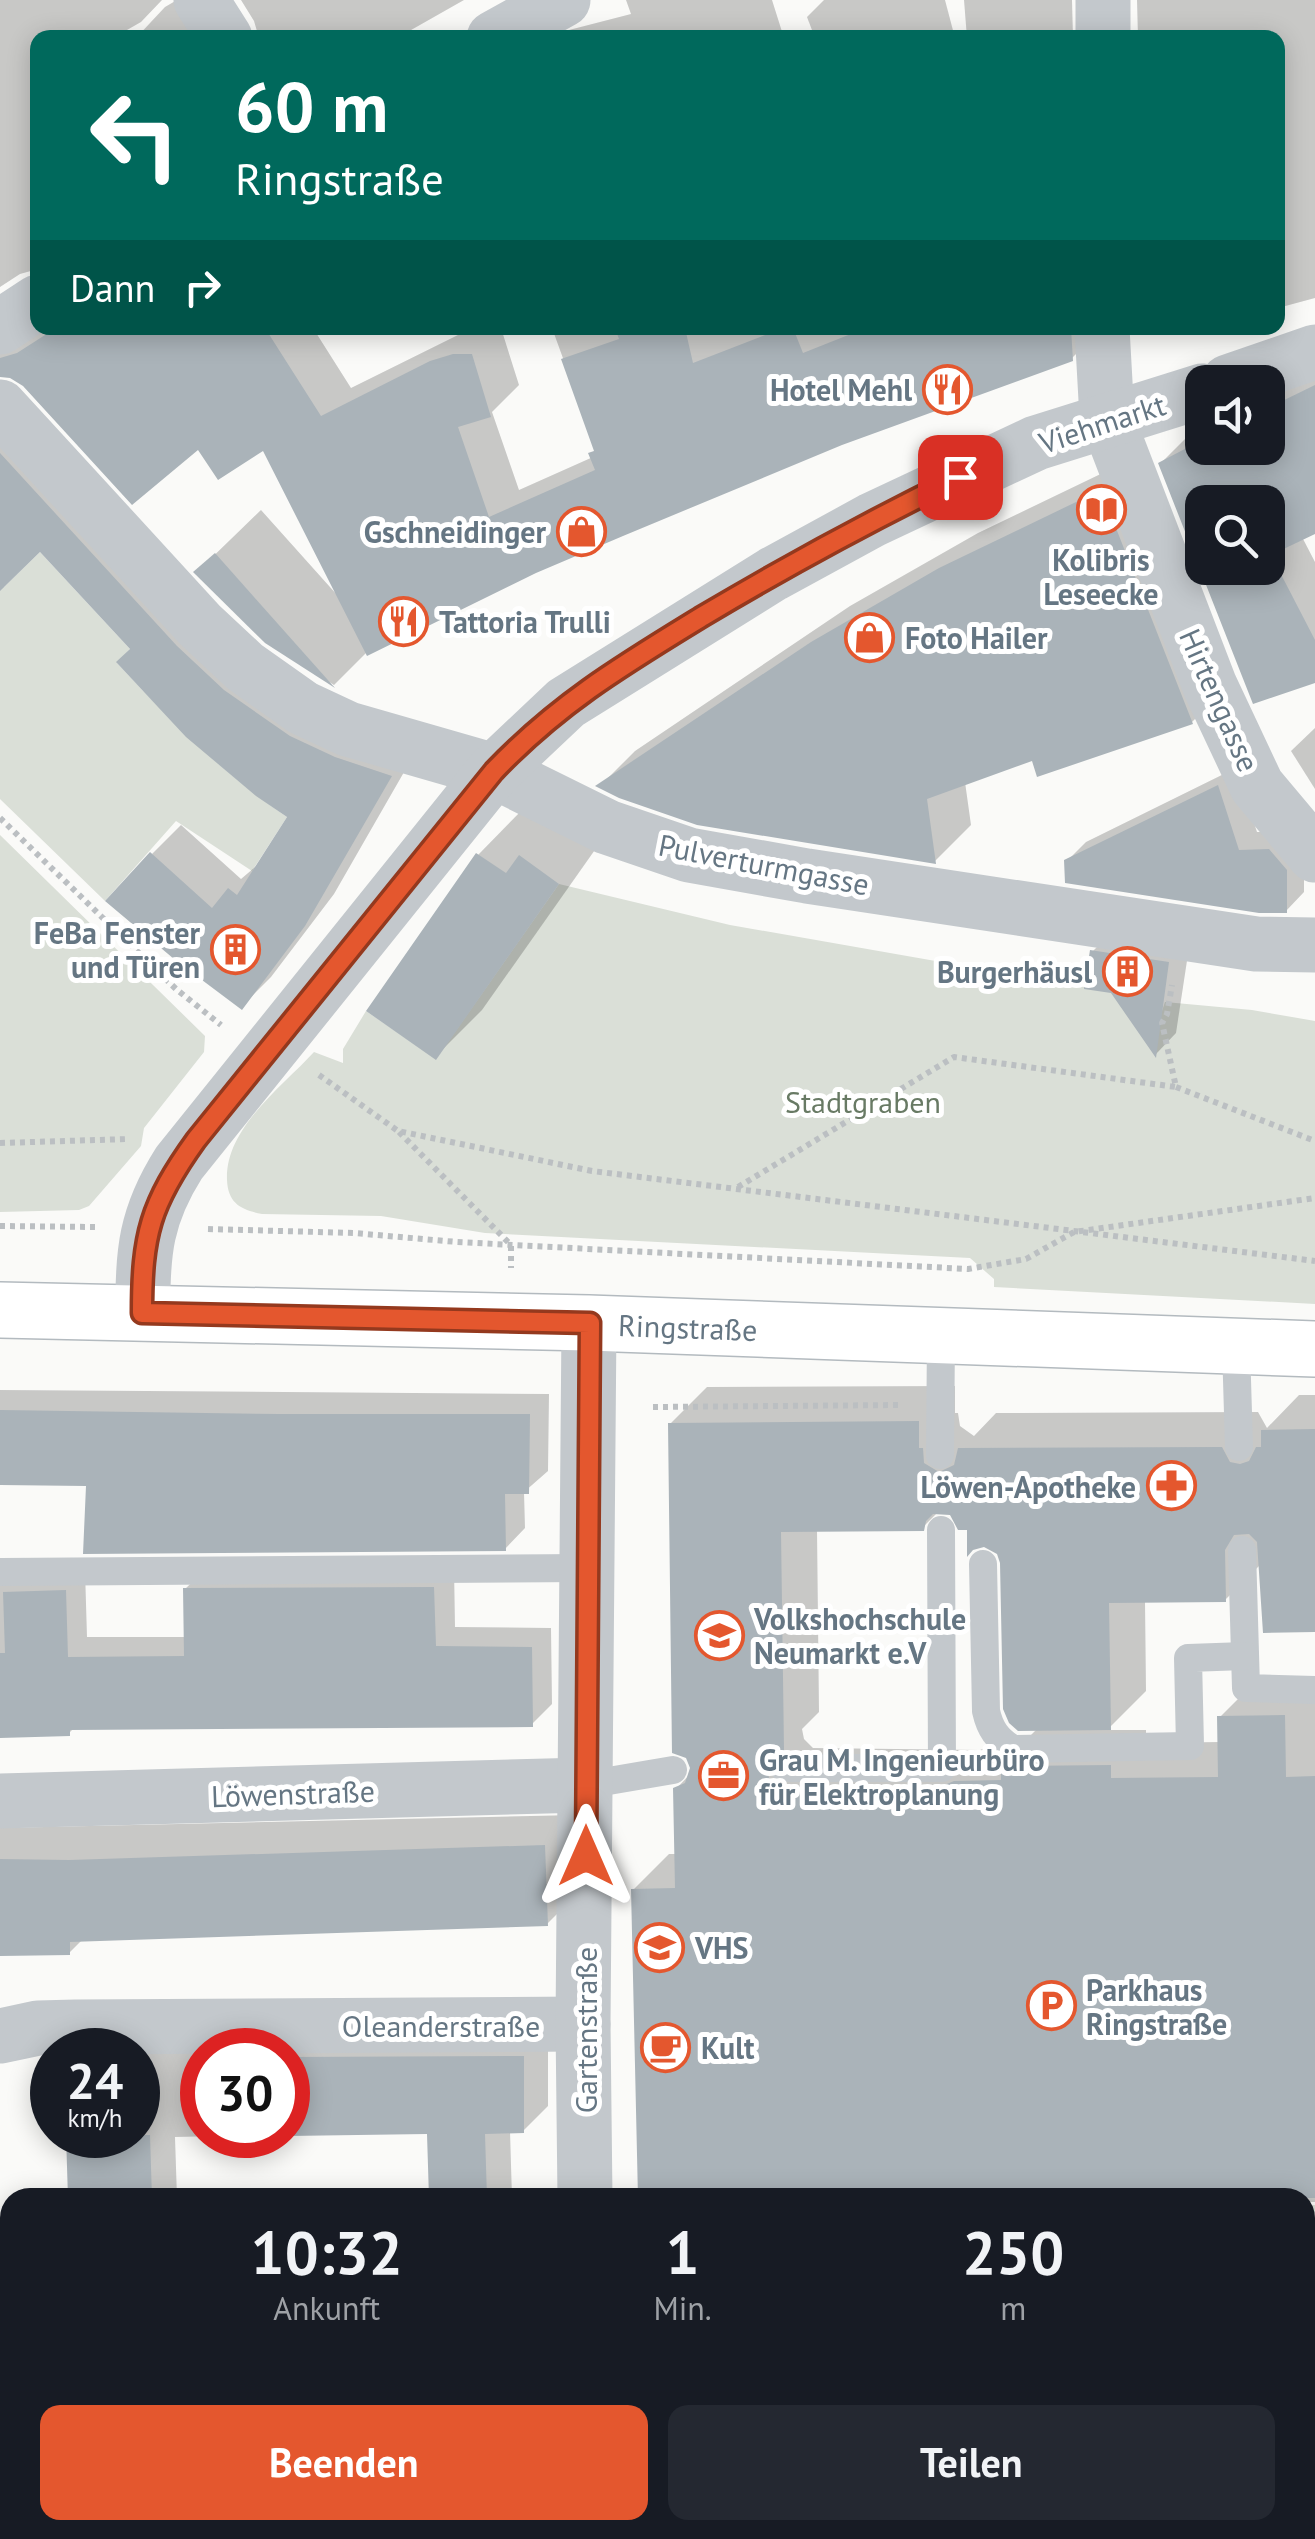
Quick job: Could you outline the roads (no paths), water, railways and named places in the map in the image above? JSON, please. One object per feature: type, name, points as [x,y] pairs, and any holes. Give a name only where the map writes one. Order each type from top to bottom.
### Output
[{"type":"main road","name":"Ringstraße","points":[[0,1310],[590,1323],[1315,1349]]},
{"type":"street","points":[[201,0],[220,30]]},
{"type":"street","points":[[508,30],[562,0]]},
{"type":"street","points":[[1103,0],[1103,30]]},
{"type":"street","points":[[0,327],[30,307]]},
{"type":"street","name":"Hirtengasse","points":[[1102,335],[1107,418],[1235,744],[1265,796],[1315,855]]},
{"type":"street","points":[[1277,365],[1315,352]]},
{"type":"street","name":"Viehmarkt","points":[[142,1313],[148,1228],[172,1174],[494,771],[531,733],[566,703],[773,574],[872,520],[988,463],[1107,418],[1185,395]]},
{"type":"street","name":"Pulverturmgasse","points":[[0,407],[200,625],[245,666],[303,708],[348,730],[494,771],[607,827],[689,855],[1221,939],[1315,945]]},
{"type":"street","name":"Gartenstraße","points":[[585,2188],[590,1323]]},
{"type":"street","name":"Löwenstraße","points":[[0,1802],[585,1785]]},
{"type":"street","name":"Oleanderstraße","points":[[0,2036],[76,2026],[583,2024]]},
{"type":"lane","points":[[940,1335],[940,1455]]},
{"type":"lane","points":[[1236,1346],[1239,1447]]},
{"type":"lane","points":[[784,1768],[942,1768],[941,1530]]},
{"type":"lane","points":[[1242,1550],[1246,1688],[1315,1690]]},
{"type":"lane","points":[[983,1564],[986,1710],[990,1728],[1002,1742],[1014,1748],[1190,1746],[1188,1658],[1245,1656]]},
{"type":"lane","points":[[0,1572],[586,1568]]},
{"type":"lane","points":[[585,1785],[673,1770]]},
{"type":"place","name":"Hotel Mehl","points":[[947,389]]},
{"type":"place","name":"Kolibris Leseecke","points":[[1101,510]]},
{"type":"place","name":"Gschneidinger","points":[[581,531]]},
{"type":"place","name":"Tattoria Trulli","points":[[404,621]]},
{"type":"place","name":"Foto Hailer","points":[[870,637]]},
{"type":"place","name":"FeBa Fenster und Türen","points":[[235,949]]},
{"type":"place","name":"Burgerhäusl","points":[[1127,971]]},
{"type":"place","name":"Löwen-Apotheke","points":[[1171,1486]]},
{"type":"place","name":"Volkshochschule Neumarkt e.V","points":[[719,1635]]},
{"type":"place","name":"Grau M. Ingenieurbüro für Elektroplanung","points":[[724,1776]]},
{"type":"place","name":"VHS","points":[[660,1947]]},
{"type":"place","name":"Parkhaus Ringstraße","points":[[1051,2006]]},
{"type":"place","name":"Kult","points":[[666,2047]]},
{"type":"park label","name":"Stadtgraben","points":[[863,1101]]}]
